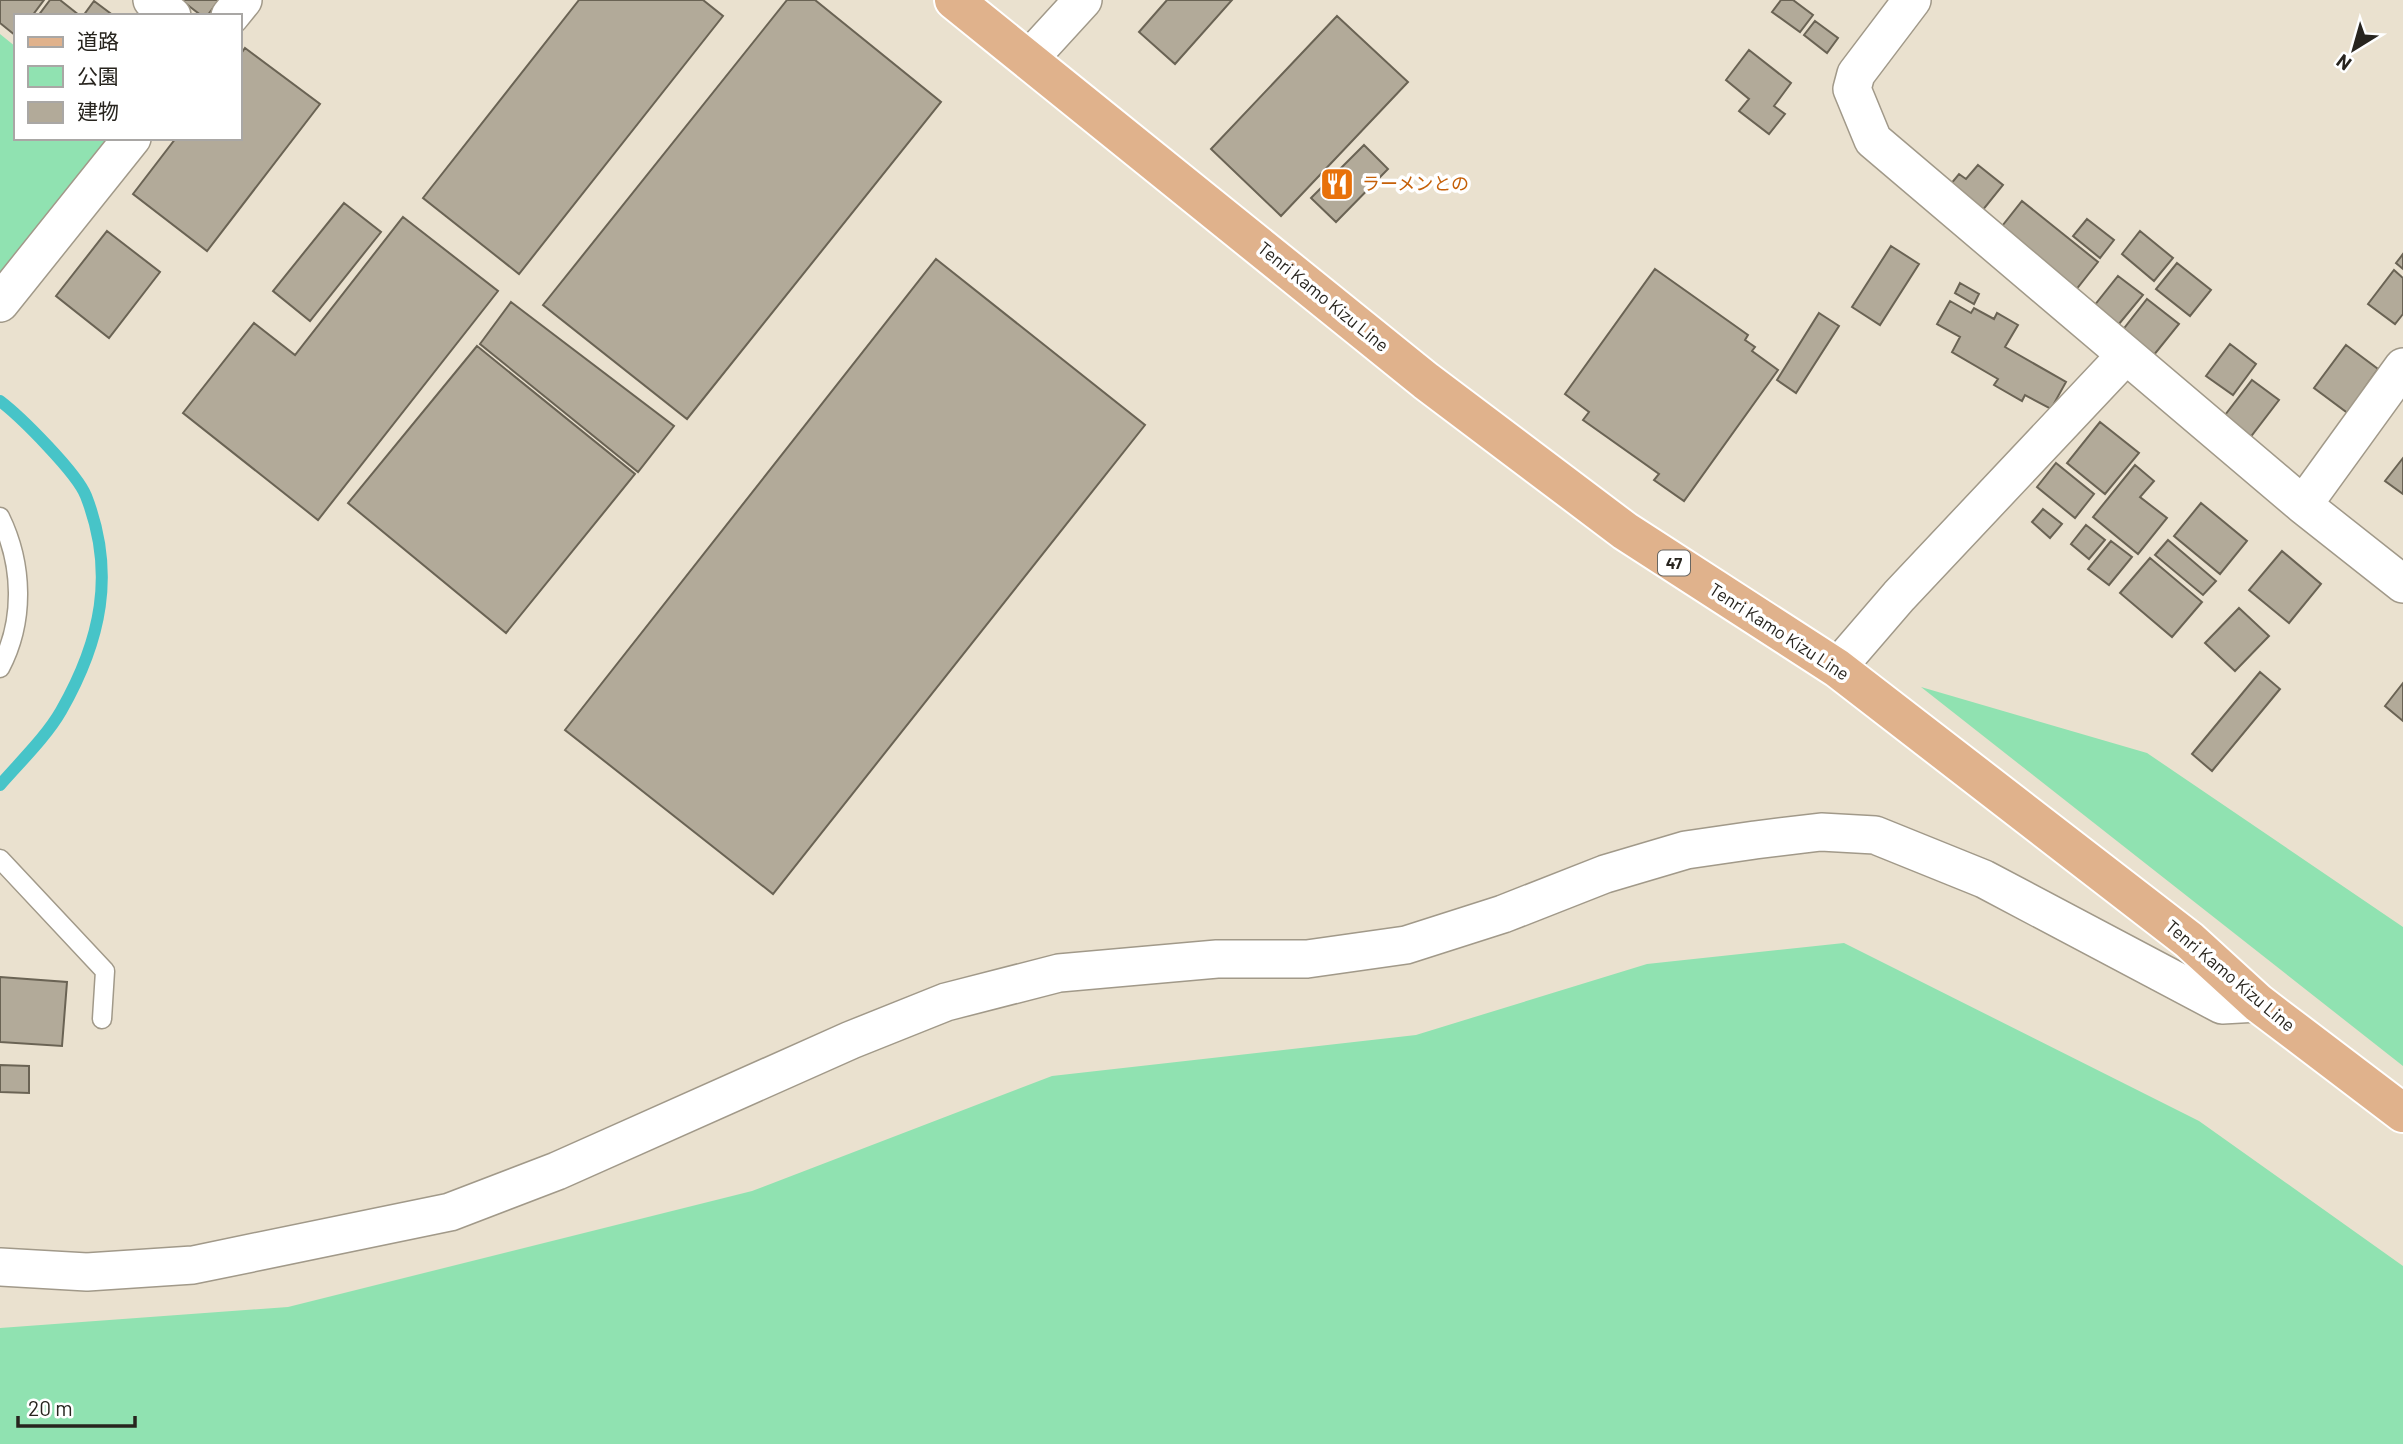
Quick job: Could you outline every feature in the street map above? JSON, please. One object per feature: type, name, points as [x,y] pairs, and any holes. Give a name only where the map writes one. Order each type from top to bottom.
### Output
[{"type":"main road","name":"Tenri Kamo Kizu Line","points":[[954,0],[1416,372],[1625,531],[1837,668],[2189,940],[2258,1003],[2403,1113]]},
{"type":"street","points":[[152,0],[170,14]]},
{"type":"street","points":[[232,14],[243,0]]},
{"type":"street","points":[[1029,59],[1083,0]]},
{"type":"street","points":[[1912,0],[1856,74],[1852,89],[1873,140],[2303,505],[2403,584]]},
{"type":"street","points":[[0,303],[130,140]]},
{"type":"street","points":[[1837,668],[1899,596],[2126,355]]},
{"type":"street","points":[[2303,505],[2403,367]]},
{"type":"street","points":[[0,1267],[87,1272],[193,1265],[450,1212],[557,1171],[851,1040],[946,1002],[1059,973],[1217,959],[1307,959],[1406,945],[1503,914],[1605,874],[1686,850],[1769,838],[1821,832],[1875,835],[1984,878],[2222,1005],[2258,1003]]},
{"type":"lane","points":[[0,517],[13,549],[18,606],[14,633],[0,668]]},
{"type":"lane","points":[[0,859],[105,971],[102,1019]]},
{"type":"green space","points":[[0,34],[14,45],[14,140],[107,140],[0,272]]},
{"type":"green space","points":[[1921,687],[2147,753],[2403,927],[2403,1066]]},
{"type":"green space","points":[[1844,943],[2199,1121],[2403,1266],[2403,1444],[0,1444],[0,1328],[288,1307],[752,1191],[1052,1076],[1416,1035],[1647,964]]},
{"type":"building","points":[[0,0],[44,0],[34,14],[14,14],[14,34],[0,23]]},
{"type":"building","points":[[50,0],[60,0],[78,14],[40,14]]},
{"type":"building","points":[[181,0],[219,0],[208,14],[199,14]]},
{"type":"building","points":[[579,0],[703,0],[723,16],[519,274],[423,198]]},
{"type":"building","points":[[787,0],[815,0],[941,102],[687,419],[543,305]]},
{"type":"building","points":[[1167,0],[1232,0],[1175,64],[1139,32]]},
{"type":"building","points":[[1781,0],[1793,0],[1813,15],[1800,32],[1772,12]]},
{"type":"building","points":[[94,1],[111,14],[84,14]]},
{"type":"building","points":[[1337,16],[1408,82],[1281,216],[1211,149]]},
{"type":"building","points":[[1815,21],[1838,38],[1827,53],[1804,35]]},
{"type":"building","points":[[245,48],[320,104],[207,251],[133,194],[174,140],[242,140],[242,52]]},
{"type":"building","points":[[1749,50],[1791,83],[1774,106],[1785,114],[1769,134],[1739,111],[1749,99],[1726,80]]},
{"type":"building","points":[[1364,145],[1388,169],[1336,222],[1311,198]]},
{"type":"building","points":[[1978,165],[2003,185],[1978,216],[1950,185],[1959,174],[1966,179]]},
{"type":"building","points":[[2022,201],[2098,262],[2071,296],[1995,235]]},
{"type":"building","points":[[344,203],[381,232],[310,321],[273,291]]},
{"type":"building","points":[[403,217],[498,291],[318,520],[183,413],[254,323],[295,355]]},
{"type":"building","points":[[2087,219],[2114,240],[2100,258],[2073,236]]},
{"type":"building","points":[[107,231],[160,272],[109,338],[56,296]]},
{"type":"building","points":[[2140,231],[2173,258],[2154,281],[2122,254]]},
{"type":"building","points":[[1891,246],[1919,264],[1880,325],[1852,307]]},
{"type":"building","points":[[2403,254],[2403,269],[2396,263]]},
{"type":"building","points":[[936,259],[1145,425],[773,894],[565,730]]},
{"type":"building","points":[[2177,263],[2211,290],[2190,316],[2156,289]]},
{"type":"building","points":[[1655,269],[1748,335],[1745,340],[1755,347],[1752,351],[1778,370],[1684,501],[1654,480],[1659,474],[1583,420],[1589,412],[1565,394]]},
{"type":"building","points":[[2394,270],[2403,278],[2403,314],[2395,324],[2368,304]]},
{"type":"building","points":[[2118,276],[2143,295],[2114,330],[2090,311]]},
{"type":"building","points":[[1960,283],[1979,294],[1974,304],[1955,293]]},
{"type":"building","points":[[2147,299],[2179,324],[2149,361],[2118,336]]},
{"type":"building","points":[[1950,301],[1971,313],[1974,308],[1994,319],[1997,313],[2018,325],[2005,347],[2066,382],[2051,409],[2025,395],[2022,401],[1994,385],[1998,379],[1952,352],[1960,337],[1937,324]]},
{"type":"building","points":[[511,302],[674,426],[638,472],[480,344]]},
{"type":"building","points":[[1819,313],[1839,326],[1796,393],[1777,380]]},
{"type":"building","points":[[2230,344],[2256,364],[2233,395],[2206,376]]},
{"type":"building","points":[[2346,345],[2378,369],[2364,389],[2370,394],[2353,417],[2314,388]]},
{"type":"building","points":[[477,346],[635,474],[506,633],[348,503]]},
{"type":"building","points":[[2252,380],[2279,400],[2249,439],[2222,419]]},
{"type":"building","points":[[2100,422],[2139,453],[2105,494],[2067,463]]},
{"type":"building","points":[[2403,458],[2403,494],[2385,481]]},
{"type":"building","points":[[2056,463],[2094,494],[2075,518],[2037,487]]},
{"type":"building","points":[[2135,465],[2154,481],[2140,497],[2167,518],[2138,554],[2093,517]]},
{"type":"building","points":[[2201,503],[2247,541],[2220,574],[2174,536]]},
{"type":"building","points":[[2043,509],[2062,524],[2050,538],[2032,522]]},
{"type":"building","points":[[2086,525],[2105,540],[2089,559],[2071,544]]},
{"type":"building","points":[[2168,540],[2216,581],[2203,595],[2155,555]]},
{"type":"building","points":[[2111,541],[2132,557],[2109,585],[2088,569]]},
{"type":"building","points":[[2282,551],[2321,584],[2289,623],[2249,590]]},
{"type":"building","points":[[2150,558],[2202,602],[2172,637],[2120,593]]},
{"type":"building","points":[[2239,608],[2269,636],[2235,671],[2205,643]]},
{"type":"building","points":[[2260,672],[2280,689],[2212,771],[2192,754]]},
{"type":"building","points":[[2403,683],[2403,721],[2385,706]]},
{"type":"building","points":[[0,977],[67,982],[62,1046],[0,1042]]},
{"type":"building","points":[[0,1065],[29,1066],[29,1093],[0,1092]]},
{"type":"waterway","points":[[0,401],[48,446],[81,486],[95,524],[102,579],[94,633],[75,685],[48,730],[0,785]]},
{"type":"place","name":"ラーメンとの","points":[[1337,184]]}]
